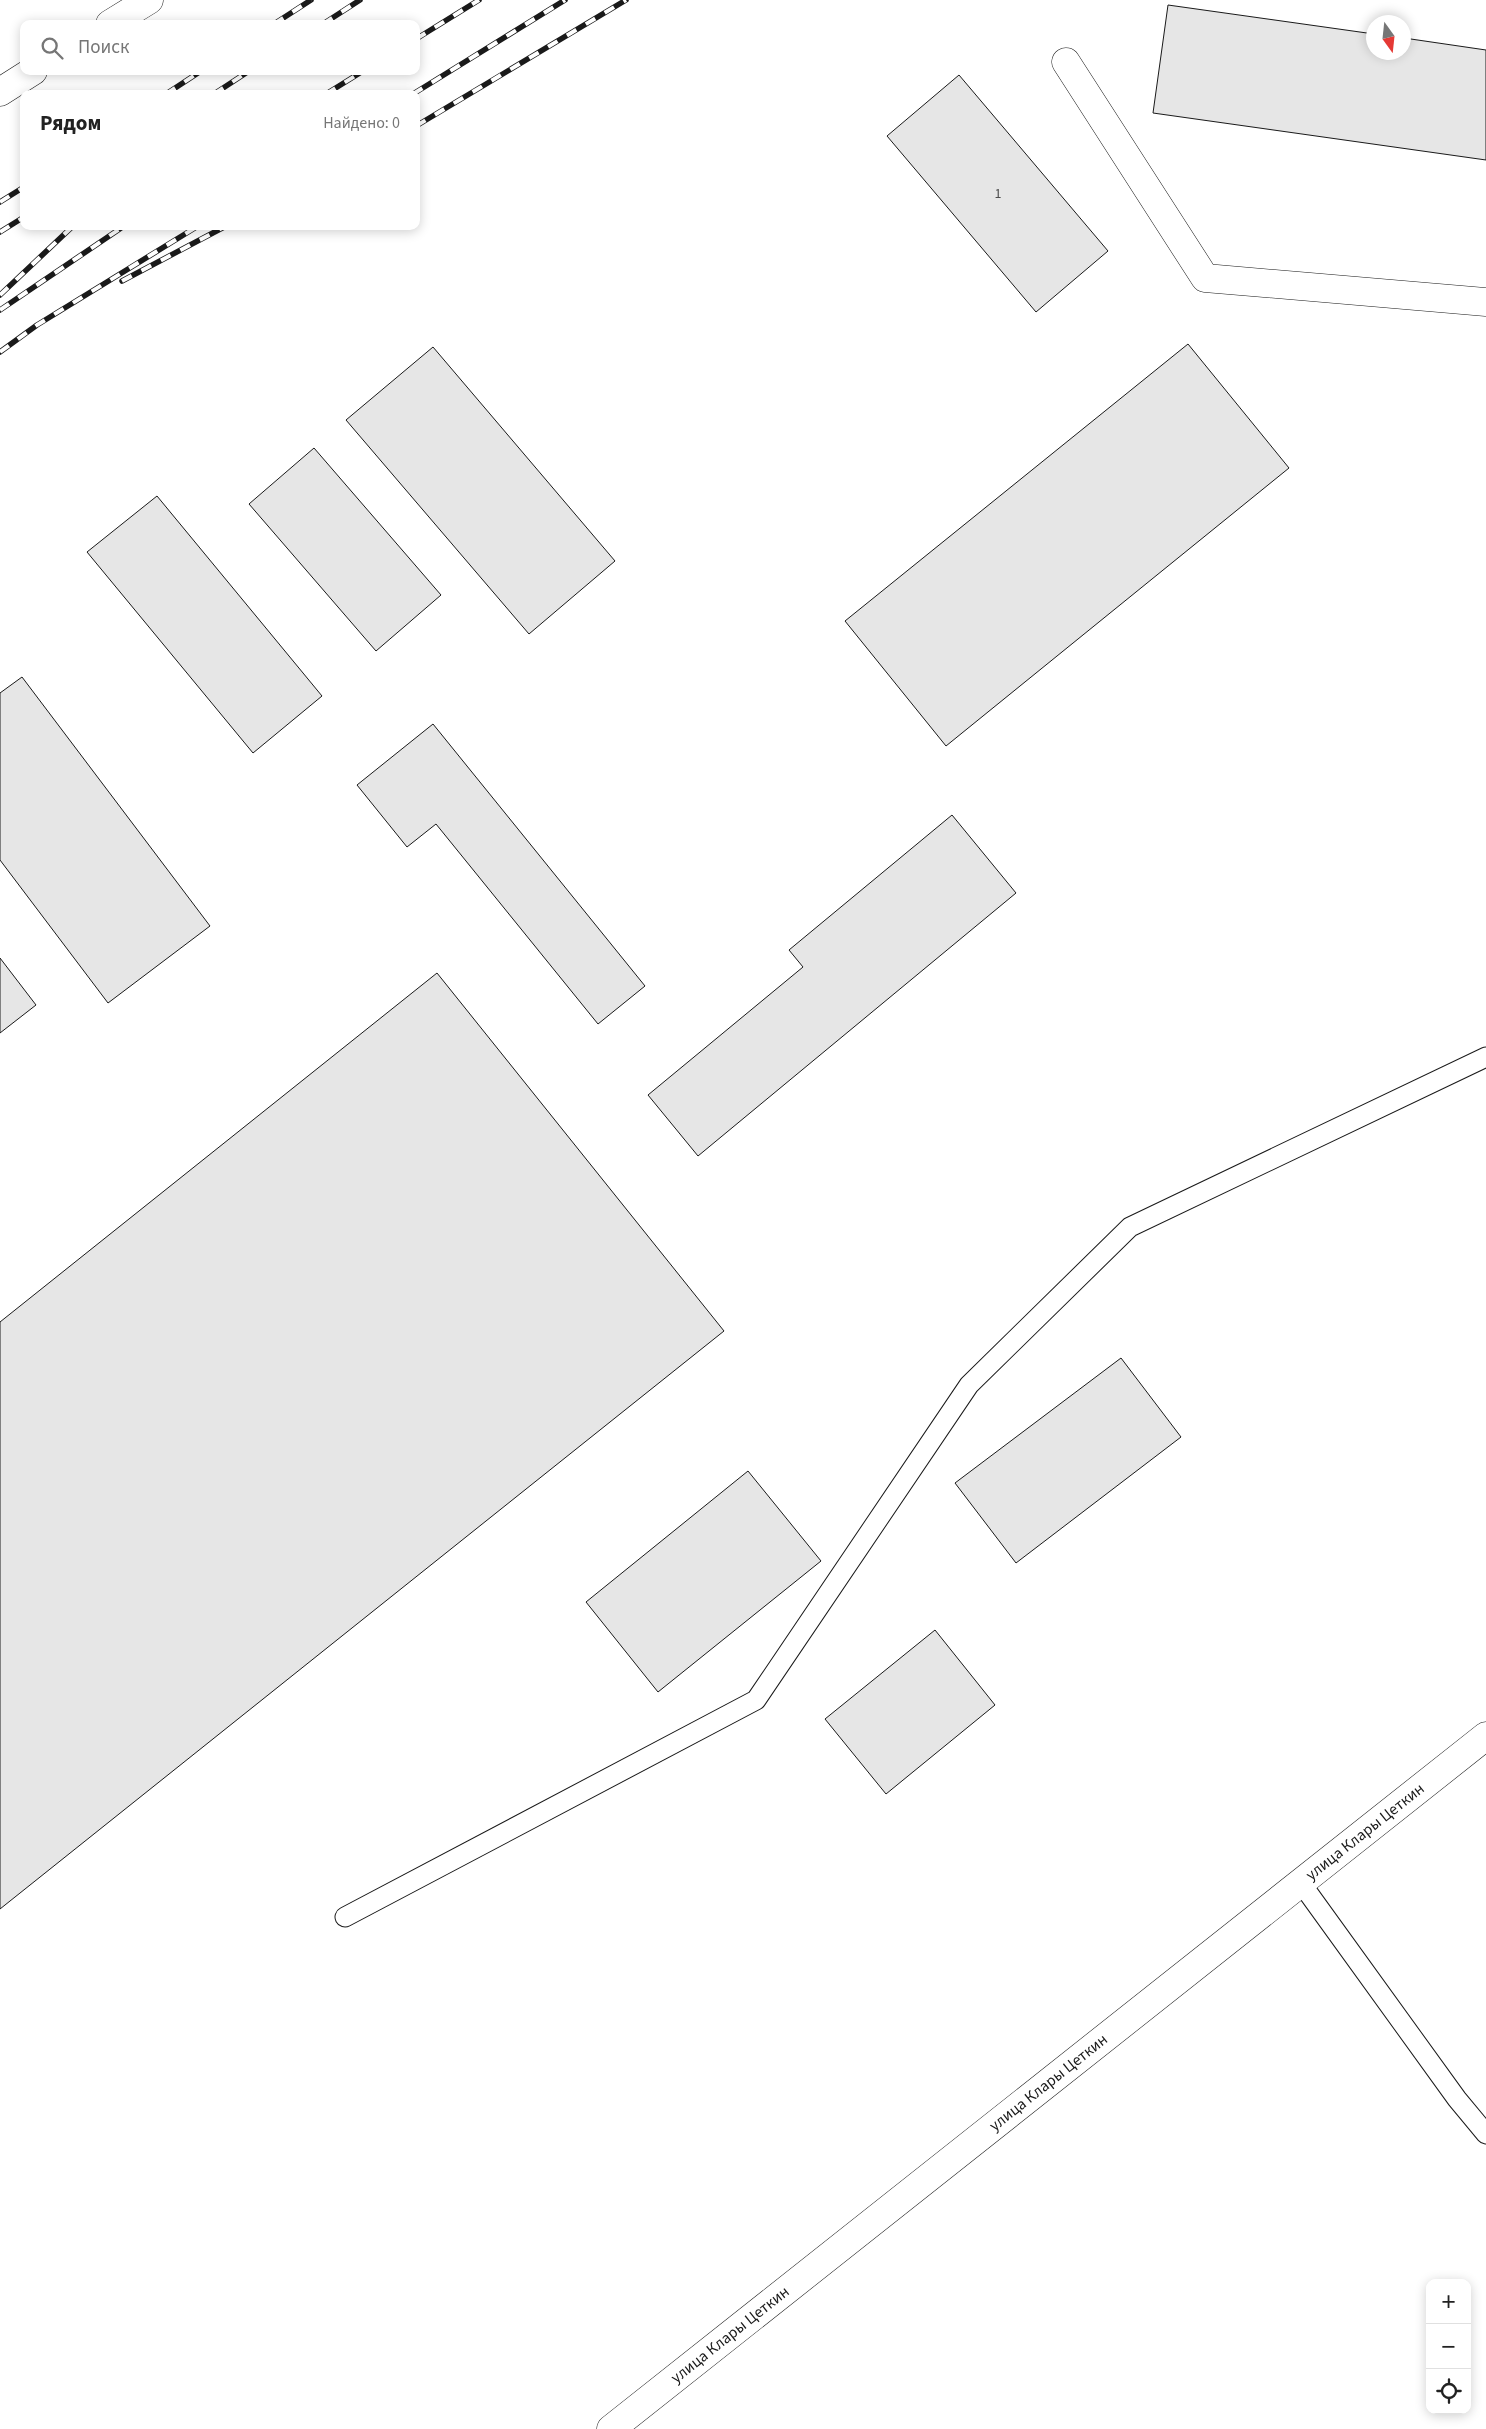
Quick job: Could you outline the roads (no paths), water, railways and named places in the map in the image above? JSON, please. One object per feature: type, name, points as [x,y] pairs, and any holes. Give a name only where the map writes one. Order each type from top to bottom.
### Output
[{"type":"street","points":[[116,20],[149,0]]},
{"type":"street","points":[[1066,62],[1205,278],[1486,302]]},
{"type":"street","points":[[0,92],[27,75]]},
{"type":"street","name":"улица Клары Цеткин","points":[[610,2429],[1486,1736]]},
{"type":"lane","points":[[345,1917],[756,1700],[969,1385],[1130,1228],[1486,1057]]},
{"type":"lane","points":[[1301,1883],[1458,2099],[1486,2134]]},
{"type":"railway","points":[[280,20],[311,0]]},
{"type":"railway","points":[[329,20],[360,0]]},
{"type":"railway","points":[[420,37],[479,0]]},
{"type":"railway","points":[[419,90],[565,0]]},
{"type":"railway","points":[[420,124],[626,0]]},
{"type":"railway","points":[[172,90],[195,75]]},
{"type":"railway","points":[[220,90],[243,75]]},
{"type":"railway","points":[[332,90],[357,75]]},
{"type":"railway","points":[[0,202],[20,190]]},
{"type":"railway","points":[[0,232],[20,220]]},
{"type":"railway","points":[[0,295],[69,230]]},
{"type":"railway","points":[[0,310],[118,230]]},
{"type":"railway","points":[[0,352],[37,325],[191,230]]},
{"type":"railway","points":[[122,281],[218,230]]}]
